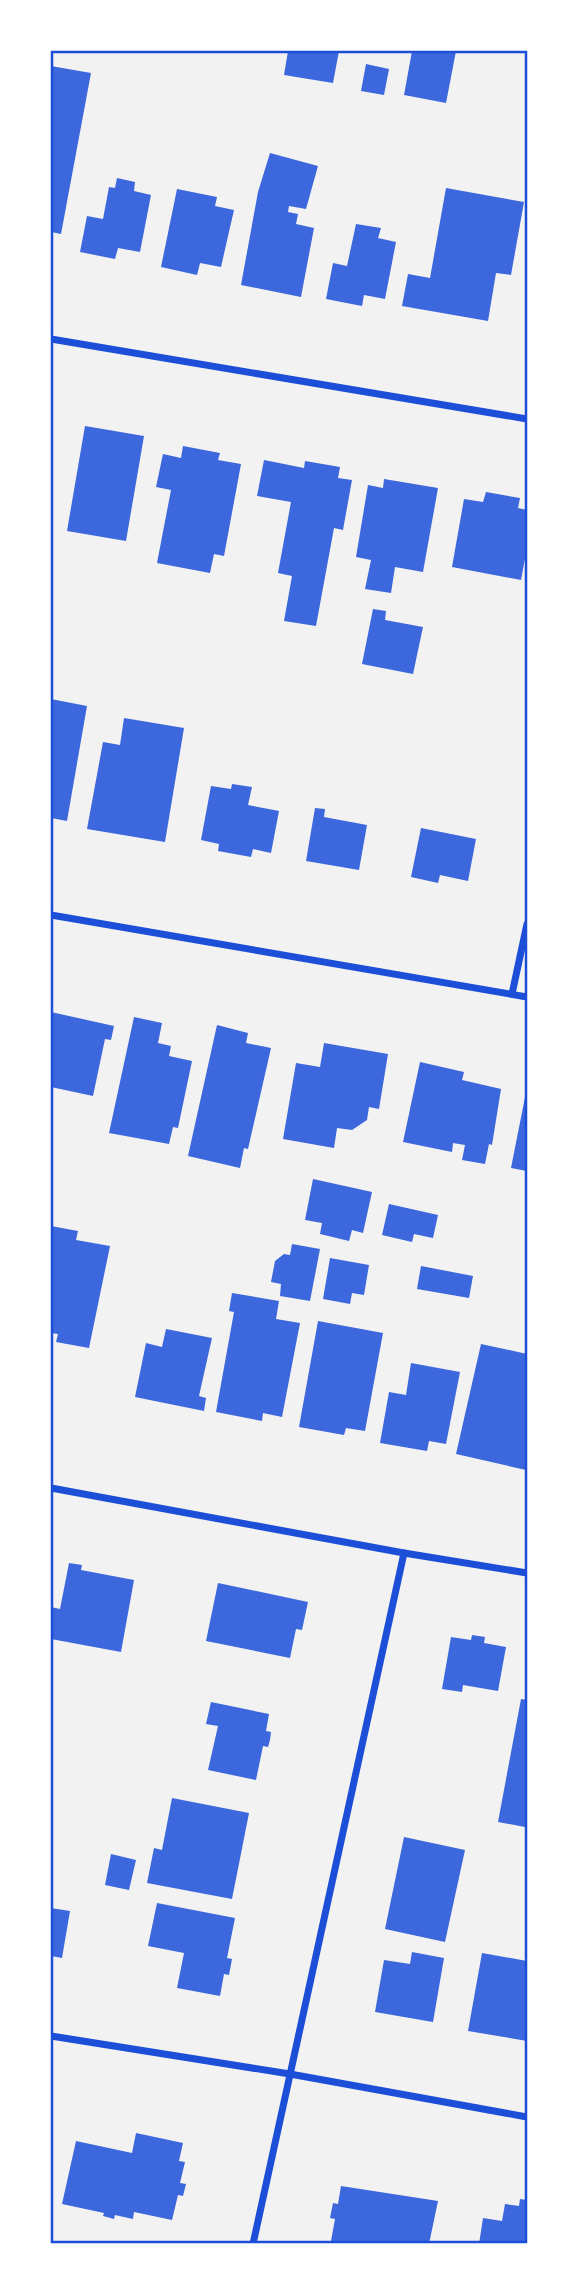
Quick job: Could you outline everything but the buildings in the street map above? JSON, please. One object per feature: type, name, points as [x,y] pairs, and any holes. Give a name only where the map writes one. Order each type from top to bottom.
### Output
[{"type":"street","points":[[51,339],[527,419]]},
{"type":"street","points":[[51,915],[527,997]]},
{"type":"street","points":[[512,994],[527,924]]},
{"type":"street","points":[[51,1488],[527,1573]]},
{"type":"street","points":[[253,2244],[404,1553]]},
{"type":"street","points":[[51,2036],[290,2074],[527,2117]]}]
